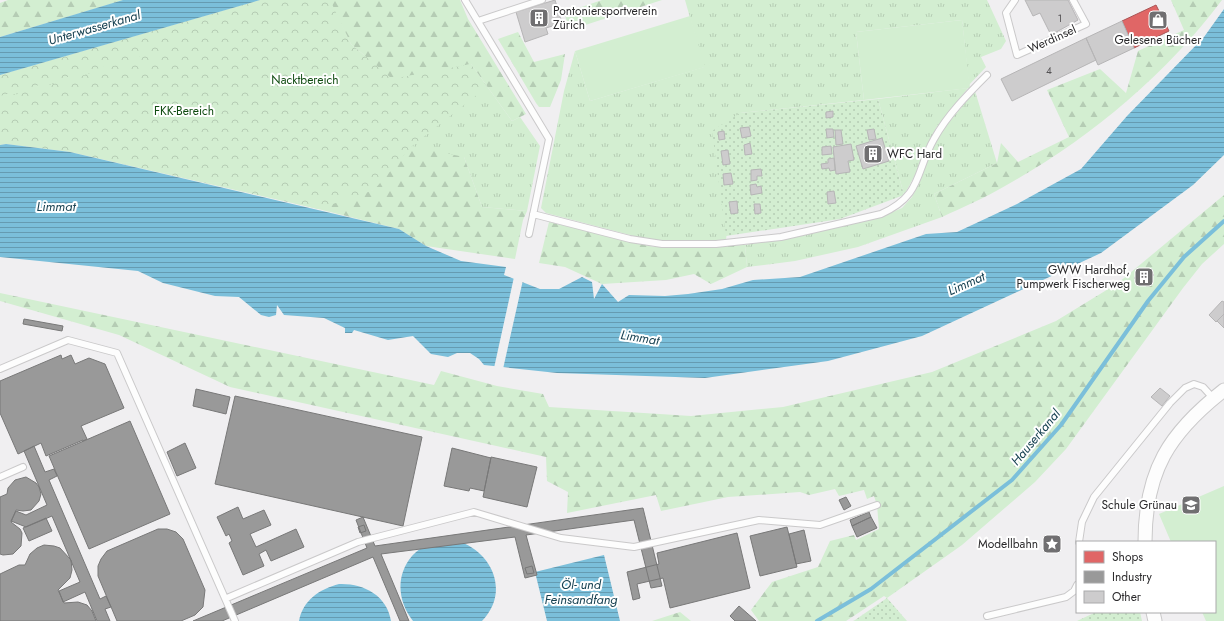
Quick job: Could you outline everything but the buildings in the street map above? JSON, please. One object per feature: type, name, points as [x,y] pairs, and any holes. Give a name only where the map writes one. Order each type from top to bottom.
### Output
[{"type":"street","points":[[1145,541],[1145,519],[1149,490],[1160,462],[1176,436],[1199,410],[1224,390]]},
{"type":"lane","points":[[465,0],[549,138],[528,234]]},
{"type":"lane","points":[[478,21],[542,0]]},
{"type":"lane","name":"Werdinsel","points":[[1014,0],[1006,13],[1017,55],[1086,24],[1073,0]]},
{"type":"lane","points":[[533,214],[630,240],[669,244],[716,244],[781,237],[881,214],[894,208],[905,200],[921,173],[937,134],[965,98],[988,75]]},
{"type":"lane","points":[[0,369],[68,340],[117,354],[236,621]]},
{"type":"lane","points":[[1079,541],[1082,522],[1094,497],[1170,403],[1185,388],[1194,384],[1203,387],[1213,398]]},
{"type":"lane","points":[[0,477],[23,467]]},
{"type":"lane","points":[[227,598],[358,542],[474,512],[561,538],[634,547],[759,520],[820,526],[877,505]]},
{"type":"lane","points":[[987,616],[1059,599],[1069,595],[1076,586]]},
{"type":"green space","points":[[8,0],[124,0],[0,37],[0,3]]},
{"type":"green space","points":[[260,0],[460,0],[468,19],[526,114],[512,121],[471,64],[392,79],[351,44],[330,3],[0,75]]},
{"type":"green space","points":[[260,0],[320,0],[331,2],[351,44],[392,79],[471,64],[487,87],[412,146],[374,190],[318,209],[70,152],[6,144],[0,145],[0,99],[164,50],[0,96],[0,75]]},
{"type":"green space","points":[[602,0],[662,0],[570,30],[564,13]]},
{"type":"green space","points":[[685,0],[987,0],[1006,41],[1001,49],[981,57],[986,67],[969,85],[962,20],[856,32],[864,100],[740,113],[726,240],[649,240],[546,213],[541,208],[564,91],[575,51],[590,101],[704,67]]},
{"type":"green space","points":[[1171,0],[1222,0],[1176,55],[1123,104],[1095,127],[1036,168],[990,194],[942,217],[934,194],[997,163],[1001,143],[1018,162],[1069,137],[1047,90],[1100,69],[1126,93],[1138,51],[1184,30]]},
{"type":"green space","points":[[690,16],[705,67],[590,101],[575,51]]},
{"type":"green space","points":[[962,20],[970,88],[864,100],[856,32]]},
{"type":"green space","points":[[518,32],[534,62],[565,54],[561,80],[550,107],[539,107],[498,39]]},
{"type":"green space","points":[[185,41],[471,64],[512,121],[520,117],[540,146],[527,211],[482,207],[464,157],[374,190],[310,188],[310,207],[0,125],[0,92]]},
{"type":"green space","points":[[968,88],[936,128],[919,168],[904,195],[878,99]]},
{"type":"green space","points":[[975,91],[997,163],[934,194],[942,217],[858,247],[795,261],[747,267],[745,245],[810,234],[883,216],[902,208],[912,197],[918,185],[936,140]]},
{"type":"green space","points":[[878,99],[904,195],[840,219],[726,236],[712,131],[740,113]]},
{"type":"green space","points":[[412,146],[464,157],[482,207],[527,211],[523,220],[515,259],[426,246],[399,229],[310,207],[373,190]]},
{"type":"green space","points":[[1224,195],[1224,244],[1202,264],[1183,288],[1066,449],[1035,482],[962,545],[887,598],[884,596],[846,621],[759,621],[751,610],[772,582],[818,567],[830,541],[854,535],[856,540],[879,529],[877,505],[874,496],[867,499],[864,490],[839,496],[835,489],[809,495],[800,492],[728,497],[661,511],[656,495],[567,513],[568,492],[547,481],[546,457],[230,387],[119,335],[0,301],[0,293],[434,385],[441,371],[497,386],[543,394],[549,407],[691,416],[783,407],[932,372],[1056,321],[1118,283]]},
{"type":"green space","points":[[549,222],[654,247],[745,245],[747,267],[711,284],[694,274],[666,280],[602,284],[565,267],[539,263]]},
{"type":"green space","points":[[1224,486],[1224,621],[1206,621],[1202,613],[1216,613],[1216,541],[1171,541],[1159,514]]},
{"type":"green space","points":[[887,598],[907,621],[853,621],[855,620]]},
{"type":"green space","points":[[680,612],[691,621],[652,621]]},
{"type":"green space","points":[[1094,613],[1140,613],[1142,621],[1077,621]]},
{"type":"water","name":"Unterwasserkanal","points":[[123,0],[260,0],[0,75],[0,37]]},
{"type":"water","name":"Limmat","points":[[1224,9],[1224,155],[1193,185],[1101,253],[922,336],[828,361],[705,378],[557,373],[484,365],[479,359],[470,353],[457,353],[448,357],[431,354],[413,336],[388,340],[354,330],[352,333],[345,333],[345,328],[324,318],[284,315],[277,305],[276,315],[269,317],[261,315],[239,297],[215,296],[163,283],[138,271],[0,257],[0,145],[6,144],[70,152],[399,229],[426,246],[461,261],[506,267],[504,275],[540,289],[559,289],[582,277],[592,282],[594,299],[602,284],[618,302],[629,295],[665,296],[688,294],[722,289],[753,280],[800,277],[926,234],[957,232],[1017,204],[1081,169],[1127,116],[1204,37]]},
{"type":"water","points":[[461,542],[482,556],[489,565],[494,576],[496,587],[495,599],[490,610],[482,621],[413,621],[404,606],[400,589],[403,572],[407,564],[412,556],[422,548],[437,544]]},
{"type":"water","name":"Öl- und Feinsandfang","points":[[604,555],[620,621],[547,621],[535,572]]},
{"type":"water","points":[[339,584],[357,586],[372,592],[385,604],[391,621],[299,621],[304,607],[313,596],[325,589]]},
{"type":"pier","points":[[514,277],[523,280],[503,369],[494,368]]},
{"type":"waterway","name":"Hauserkanal","points":[[817,621],[871,589],[1012,480],[1061,425],[1148,301],[1184,257],[1224,221]]},
{"type":"place","name":"Pontoniersportverein Zürich","points":[[539,18]]},
{"type":"place","name":"Gelesene Bücher","points":[[1158,20]]},
{"type":"place","name":"WFC Hard","points":[[873,154]]},
{"type":"place","name":"GWW Hardhof, Pumpwerk Fischerweg","points":[[1144,277]]},
{"type":"place","name":"Schule Grünau","points":[[1191,505]]},
{"type":"place","name":"Modellbahn","points":[[1052,544]]},
{"type":"park label","name":"Nacktbereich","points":[[305,80]]},
{"type":"park label","name":"FKK-Bereich","points":[[184,111]]}]
